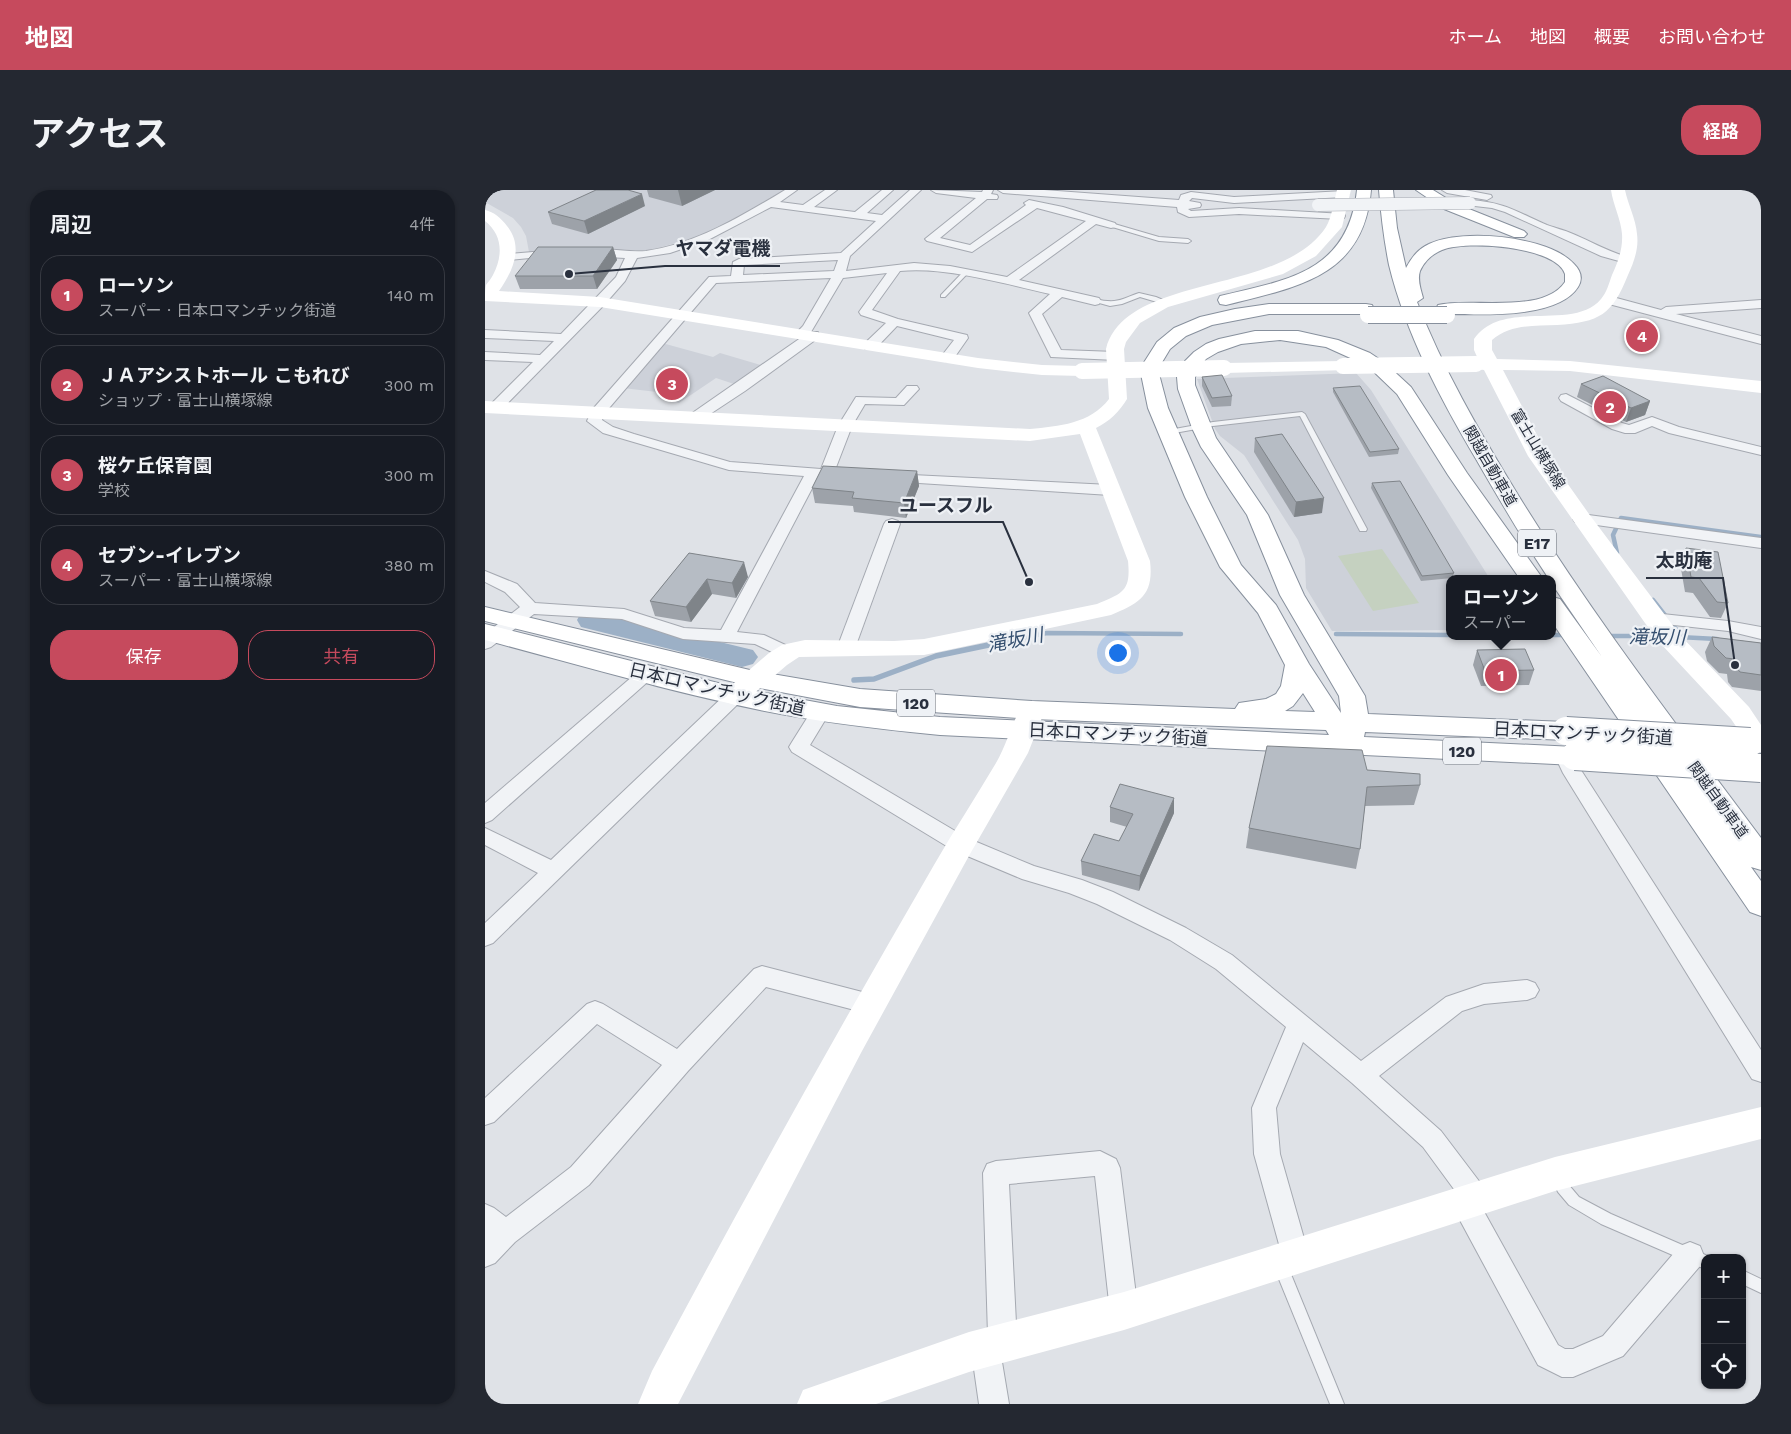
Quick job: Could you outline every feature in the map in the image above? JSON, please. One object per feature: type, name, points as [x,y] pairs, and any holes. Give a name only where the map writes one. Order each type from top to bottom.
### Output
[{"type":"main road","points":[[490,407],[1030,435],[1083,427],[1100,418],[1113,407],[1118,399],[1115,356],[1117,343],[1122,332],[1133,320],[1169,311],[1201,306],[1281,286],[1299,279],[1324,265],[1341,251],[1354,234],[1361,214],[1364,190]]},
{"type":"main road","points":[[1371,190],[1374,232],[1389,296],[1406,346],[1425,386]]},
{"type":"main road","name":"関越自動車道","points":[[1386,190],[1390,231],[1408,305],[1445,387],[1517,514],[1583,613],[1761,859]]},
{"type":"main road","points":[[1157,408],[1151,384],[1152,364],[1156,355],[1171,338],[1193,326],[1220,317],[1260,310],[1512,314],[1543,310],[1583,295],[1589,283],[1584,268],[1569,255],[1449,206],[1423,190]]},
{"type":"main road","points":[[1609,300],[1626,260],[1630,236],[1619,200],[1619,190]]},
{"type":"main road","points":[[1169,311],[1254,279],[1304,257],[1326,239],[1335,228],[1344,192]]},
{"type":"main road","points":[[485,214],[493,219],[502,229],[508,241],[509,257],[497,282],[486,295]]},
{"type":"main road","points":[[1445,312],[1497,309],[1543,302],[1564,294],[1570,288],[1574,277],[1566,264],[1548,253],[1524,245],[1497,241],[1469,240],[1444,244],[1426,252],[1415,264],[1411,279],[1417,302],[1481,451]]},
{"type":"main road","points":[[486,295],[600,302],[1018,368],[1082,370],[1483,364],[1570,366],[1761,387]]},
{"type":"main road","name":"富士山横塚線","points":[[1609,300],[1599,309],[1583,315],[1559,320],[1511,325],[1491,331],[1483,339],[1483,364],[1538,456],[1581,519],[1663,630],[1740,713],[1757,742]]},
{"type":"main road","points":[[1139,354],[1140,375],[1144,386],[1169,432],[1196,497],[1231,567],[1268,610],[1297,665],[1346,729],[1356,708],[1352,696],[1292,594],[1264,526],[1244,491],[1195,427],[1179,417],[1165,384],[1164,374],[1170,355],[1186,340],[1211,327],[1251,318],[1282,315],[1367,312]]},
{"type":"main road","points":[[1195,427],[1185,383],[1187,375],[1196,360],[1214,347],[1242,338],[1283,336],[1326,342],[1357,353],[1383,369],[1404,391],[1457,475],[1529,575]]},
{"type":"main road","name":"関越自動車道","points":[[1438,410],[1496,515],[1534,575]]},
{"type":"main road","points":[[735,696],[788,653],[805,648],[894,649],[924,647],[1103,610],[1124,600],[1135,591],[1141,579],[1139,561],[1109,490],[1089,432],[1083,427]]},
{"type":"main road","name":"関越自動車道","points":[[1556,610],[1761,904]]},
{"type":"main road","name":"日本ロマンチック街道","points":[[488,631],[523,614],[754,679],[860,698],[1029,720],[1346,729]]},
{"type":"main road","name":"日本ロマンチック街道","points":[[488,631],[735,696],[821,712],[940,726],[1120,713],[1346,729],[1569,748],[1761,768]]},
{"type":"main road","points":[[1120,713],[1149,707],[1258,710],[1271,708],[1283,701],[1294,689],[1297,665]]},
{"type":"main road","points":[[658,1404],[739,1245],[870,1004],[960,844],[1017,751],[1029,720]]},
{"type":"main road","name":"日本ロマンチック街道","points":[[1569,748],[1757,742]]},
{"type":"main road","points":[[817,1404],[880,1393],[994,1345],[1123,1311],[1555,1174],[1761,1122]]},
{"type":"street","points":[[509,257],[576,253],[634,254],[669,249],[719,232],[792,190]]},
{"type":"street","points":[[804,209],[832,190]]},
{"type":"street","points":[[857,216],[887,190]]},
{"type":"street","points":[[693,419],[754,378],[808,334],[808,328],[839,274],[844,256],[916,190]]},
{"type":"street","points":[[936,190],[987,193],[1059,209],[1111,225]]},
{"type":"street","points":[[1003,190],[1183,204],[1470,204],[1507,208],[1541,226],[1564,234],[1605,255],[1626,260]]},
{"type":"street","points":[[1145,201],[1149,190]]},
{"type":"street","points":[[1447,190],[1496,198],[1565,223],[1567,227],[1564,234]]},
{"type":"street","points":[[1339,216],[1239,211],[1189,214],[1182,212],[1185,197],[1195,195],[1233,200],[1344,192]]},
{"type":"street","points":[[987,193],[931,239],[973,248],[1035,204]]},
{"type":"street","points":[[769,204],[884,219]]},
{"type":"street","points":[[1009,281],[1094,220]]},
{"type":"street","points":[[490,407],[543,359],[600,302],[602,296],[623,276],[626,264],[634,254]]},
{"type":"street","points":[[736,279],[739,262],[844,256]]},
{"type":"street","points":[[855,476],[729,466],[656,446],[599,425],[594,421],[597,413],[713,280],[839,274],[914,266],[965,272],[1095,301]]},
{"type":"street","points":[[896,268],[865,312],[894,322],[962,338],[947,358]]},
{"type":"street","points":[[1059,292],[1035,313],[1056,354],[1115,356]]},
{"type":"street","points":[[1609,300],[1761,340]]},
{"type":"street","points":[[1652,312],[1761,304]]},
{"type":"street","points":[[870,346],[894,322]]},
{"type":"street","points":[[485,334],[563,338]]},
{"type":"street","points":[[485,356],[543,359]]},
{"type":"street","points":[[726,637],[861,400],[899,402],[912,390]]},
{"type":"street","points":[[1566,398],[1617,426],[1630,430],[1652,420],[1675,430],[1761,451]]},
{"type":"street","points":[[874,477],[1109,490]]},
{"type":"street","points":[[1581,519],[1761,543]]},
{"type":"street","points":[[846,648],[893,524]]},
{"type":"street","points":[[485,576],[511,588],[523,614],[624,614],[683,633],[758,640],[788,653]]},
{"type":"street","points":[[1663,630],[1728,626],[1761,633]]},
{"type":"street","points":[[485,815],[646,674]]},
{"type":"street","points":[[485,937],[735,696]]},
{"type":"street","points":[[821,712],[799,747],[960,844],[1029,873],[1105,898],[1178,934],[1223,962],[1299,1022],[1361,1075],[1432,1138],[1470,1200],[1548,1355],[1562,1363],[1573,1363],[1613,1346],[1683,1266],[1697,1259]]},
{"type":"street","points":[[1569,748],[1570,768],[1761,1071]]},
{"type":"street","points":[[485,836],[554,871]]},
{"type":"street","points":[[485,1253],[506,1233],[580,1176],[679,1063],[762,976],[870,1004]]},
{"type":"street","points":[[1361,1075],[1454,1004],[1484,994],[1527,990]]},
{"type":"street","points":[[485,1114],[595,1011],[679,1063]]},
{"type":"street","points":[[1287,1258],[1267,1154],[1264,1108],[1299,1022]]},
{"type":"street","points":[[994,1404],[996,1173],[1100,1163],[1107,1168],[1123,1311]]},
{"type":"street","points":[[485,1217],[506,1233]]},
{"type":"lane","points":[[1111,225],[1159,239],[1188,241]]},
{"type":"lane","points":[[943,296],[965,272]]},
{"type":"lane","points":[[1095,301],[1116,304],[1139,295],[1154,298],[1169,311]]},
{"type":"lane","points":[[1169,432],[1302,414],[1363,529]]},
{"type":"lane","points":[[1555,1174],[1563,1188],[1574,1200],[1606,1219],[1697,1259]]},
{"type":"lane","points":[[1287,1258],[1337,1404]]},
{"type":"lane","points":[[1746,1279],[1761,1286]]},
{"type":"shaded area","points":[[485,190],[785,190],[721,227],[698,237],[650,250],[567,250],[532,253],[529,252],[526,236],[513,218],[485,202]]},
{"type":"shaded area","points":[[662,343],[713,357],[720,353],[767,367],[740,386],[716,378],[679,403],[659,398],[657,392],[623,388]]},
{"type":"shaded area","points":[[1356,373],[1371,390],[1487,575],[1446,575],[1446,630],[1332,631],[1306,588],[1305,559],[1298,540],[1244,455],[1220,436],[1215,429],[1197,379]]},
{"type":"green space","points":[[1382,549],[1419,603],[1373,611],[1338,556]]},
{"type":"building","points":[[596,190],[628,190],[642,194],[584,221],[548,212]]},
{"type":"building","points":[[538,247],[613,247],[593,276],[515,276]]},
{"type":"building","points":[[1222,375],[1232,396],[1212,398],[1202,377]]},
{"type":"building","points":[[1603,376],[1650,401],[1631,408],[1581,384]]},
{"type":"building","points":[[1360,386],[1399,449],[1370,452],[1333,388]]},
{"type":"building","points":[[1282,434],[1324,498],[1296,502],[1255,438]]},
{"type":"building","points":[[823,466],[917,471],[904,503],[852,498],[854,492],[812,488]]},
{"type":"building","points":[[1400,481],[1454,573],[1422,576],[1372,483]]},
{"type":"building","points":[[1686,548],[1718,552],[1728,603],[1717,602],[1699,578],[1691,577]]},
{"type":"building","points":[[689,553],[744,562],[732,583],[707,579],[686,607],[650,601]]},
{"type":"building","points":[[1712,637],[1761,643],[1761,675],[1740,672],[1736,667],[1734,659],[1726,658],[1714,646]]},
{"type":"building","points":[[1525,649],[1534,670],[1485,671],[1477,650]]},
{"type":"building","points":[[1267,746],[1362,750],[1367,770],[1420,774],[1420,785],[1367,787],[1360,849],[1249,828]]},
{"type":"building","points":[[1120,784],[1174,798],[1140,876],[1081,861],[1094,834],[1119,841],[1133,814],[1110,807]]},
{"type":"waterway","points":[[1617,553],[1613,535],[1621,518],[1761,537]]},
{"type":"waterway","points":[[1653,600],[1682,637]]},
{"type":"waterway","name":"滝坂川","points":[[592,620],[742,657]]},
{"type":"waterway","name":"滝坂川","points":[[997,643],[1047,633],[1181,634]]},
{"type":"waterway","name":"滝坂川","points":[[1336,634],[1446,635]]},
{"type":"waterway","name":"滝坂川","points":[[1556,635],[1567,635]]},
{"type":"waterway","name":"滝坂川","points":[[1606,636],[1662,636]]},
{"type":"waterway","name":"滝坂川","points":[[1679,637],[1717,639]]},
{"type":"waterway","name":"滝坂川","points":[[854,680],[874,679],[936,656],[1003,642]]},
{"type":"place","name":"ヤマダ電機","points":[[569,274]]},
{"type":"place","name":"セブン-イレブン","points":[[1642,336]]},
{"type":"place","name":"桜ケ丘保育園","points":[[672,384]]},
{"type":"place","name":"ＪＡアシストホール こもれび","points":[[1610,407]]},
{"type":"place","name":"ユースフル","points":[[1029,582]]},
{"type":"place","name":"太助庵","points":[[1735,665]]},
{"type":"place","name":"ローソン","points":[[1501,675]]}]
